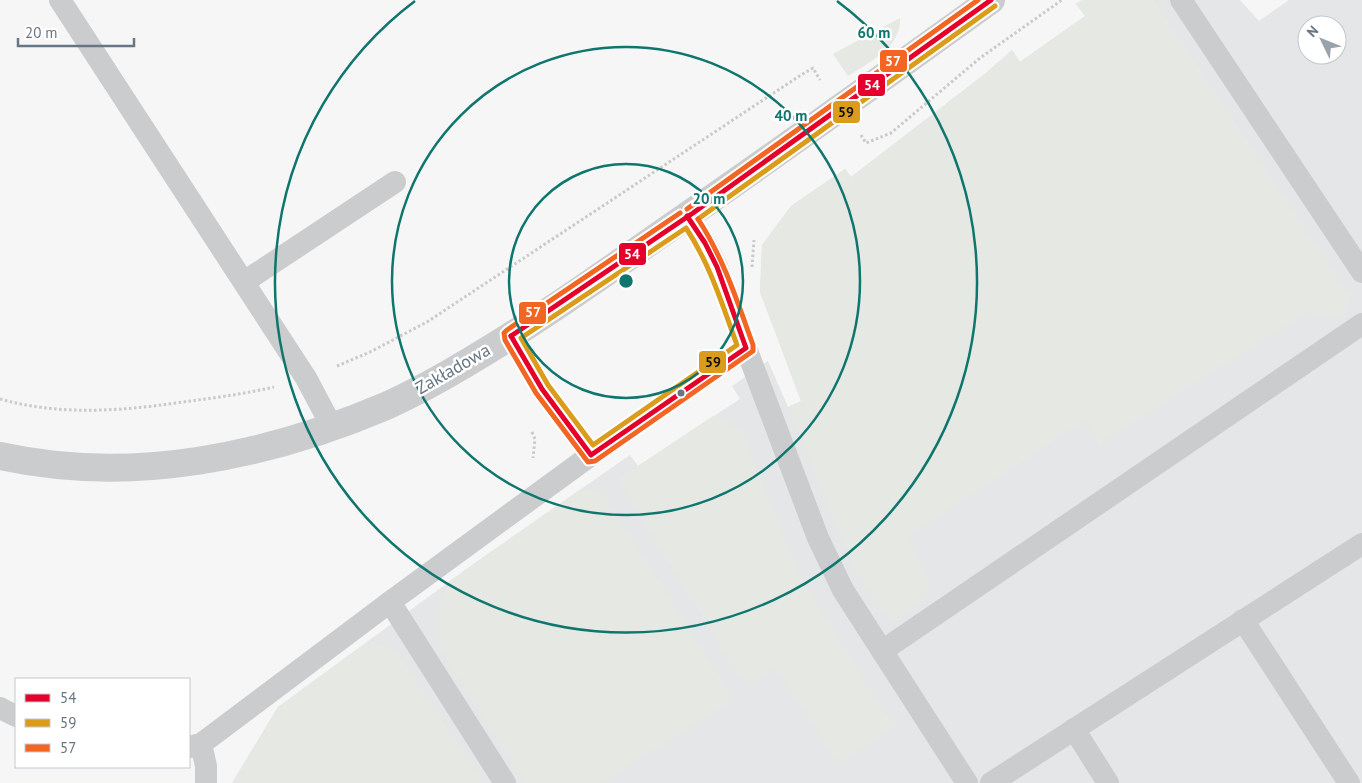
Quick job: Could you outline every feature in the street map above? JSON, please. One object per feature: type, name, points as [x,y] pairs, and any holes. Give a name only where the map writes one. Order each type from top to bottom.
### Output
[{"type":"street","name":"Zakładowa","points":[[0,456],[90,468],[160,466],[288,442],[387,406],[511,336],[579,292],[775,155],[991,0]]},
{"type":"lane","points":[[60,0],[306,378],[332,427]]},
{"type":"lane","points":[[1181,0],[1362,272]]},
{"type":"lane","points":[[244,282],[396,182]]},
{"type":"lane","points":[[687,216],[705,243],[717,267],[818,538],[843,590],[967,783]]},
{"type":"lane","points":[[882,651],[1362,324]]},
{"type":"lane","points":[[511,336],[542,389],[591,455]]},
{"type":"lane","points":[[206,783],[206,766],[195,746],[591,455],[746,348]]},
{"type":"lane","points":[[991,783],[1362,544]]},
{"type":"lane","points":[[390,602],[506,783]]},
{"type":"lane","points":[[1243,620],[1348,783]]},
{"type":"lane","points":[[0,708],[15,716]]},
{"type":"lane","points":[[1074,729],[1108,783]]},
{"type":"path","points":[[858,131],[866,143],[891,134],[980,58],[1062,0]]},
{"type":"path","points":[[336,366],[370,352],[427,322],[813,68]]},
{"type":"path","points":[[0,399],[49,409],[97,411],[132,409],[247,393],[283,385]]},
{"type":"shaded area","points":[[1082,0],[1240,0],[1259,21],[1289,0],[1362,0],[1362,783],[232,783],[278,707],[476,562],[630,455],[638,466],[740,399],[732,386],[768,361],[788,407],[801,401],[760,292],[762,245],[791,206],[845,169],[851,177],[986,73],[1012,50],[1020,62],[1085,16],[1076,4]]},
{"type":"shaded area","points":[[1082,0],[1154,0],[1349,295],[1349,308],[1334,318],[1307,312],[1099,444],[1085,420],[906,538],[930,580],[917,603],[909,612],[897,620],[884,614],[853,565],[788,407],[801,401],[760,292],[762,245],[791,206],[845,169],[851,177],[986,73],[1012,50],[1020,62],[1085,16],[1076,4]]},
{"type":"shaded area","points":[[900,18],[896,37],[883,53],[848,76],[833,54]]},
{"type":"shaded area","points":[[713,416],[742,431],[797,570],[883,713],[899,724],[839,764],[775,667],[752,683],[740,678],[618,479]]},
{"type":"shaded area","points":[[581,489],[601,491],[727,688],[728,703],[601,783],[525,783],[439,647],[438,635],[441,603],[451,580]]},
{"type":"shaded area","points":[[363,645],[392,647],[483,783],[232,783],[278,707]]},
{"type":"transit line","name":"57","points":[[687,209],[978,0]]},
{"type":"transit line","name":"54","points":[[511,336],[693,213],[991,0]]},
{"type":"transit line","name":"59","points":[[698,219],[995,6]]},
{"type":"transit line","name":"57","points":[[680,213],[504,333],[505,340],[536,393],[588,462],[595,461],[753,351],[753,345],[729,280],[715,249],[698,219]]},
{"type":"transit line","name":"54","points":[[511,336],[542,389],[591,455],[746,348],[717,267],[705,243],[687,216]]},
{"type":"transit line","name":"59","points":[[686,228],[709,270],[737,345],[593,445],[548,385],[521,338],[686,228]]}]
